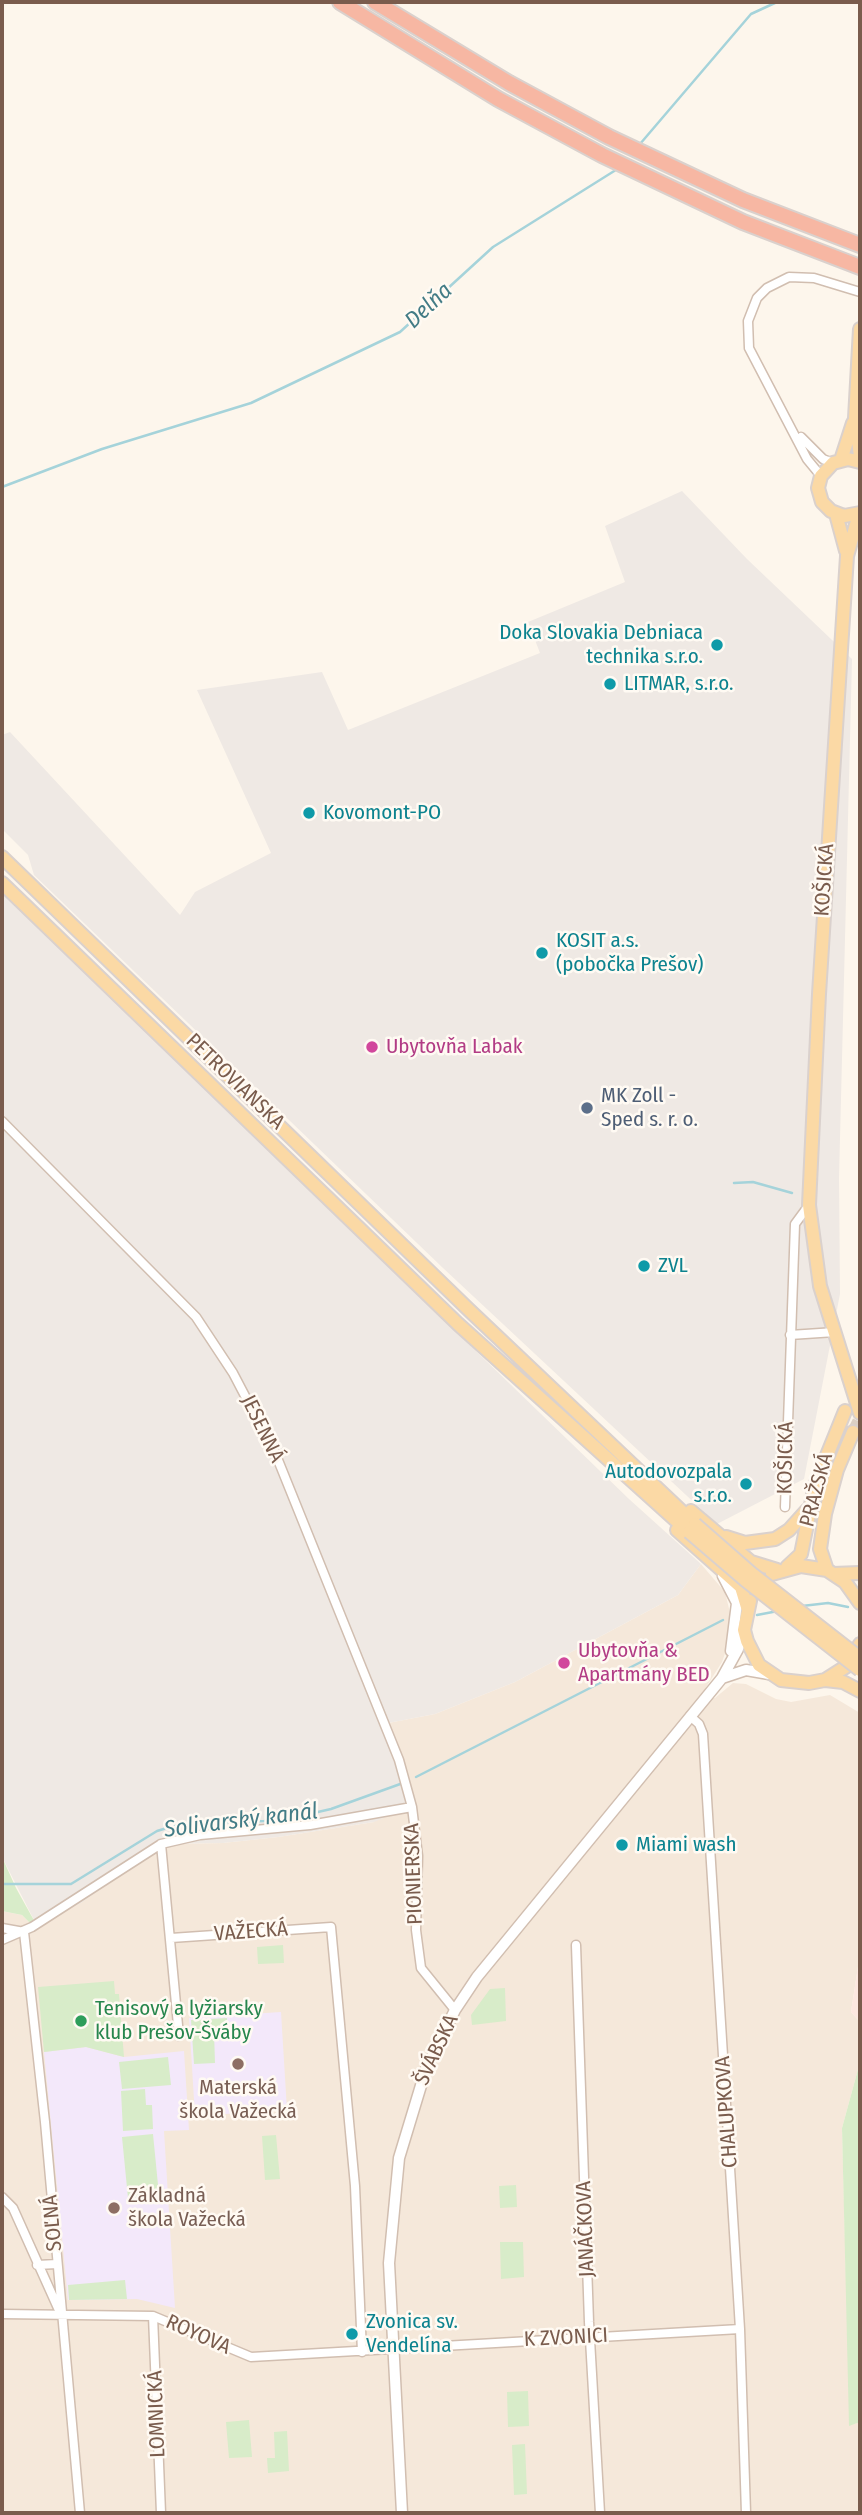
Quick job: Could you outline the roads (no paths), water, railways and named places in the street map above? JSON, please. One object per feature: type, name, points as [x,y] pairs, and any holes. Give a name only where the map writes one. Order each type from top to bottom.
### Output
[{"type":"highway","points":[[340,2],[498,99],[671,190],[860,267]]},
{"type":"highway","points":[[375,2],[553,107],[688,175],[860,245]]},
{"type":"main road","points":[[860,329],[855,418],[860,456]]},
{"type":"main road","points":[[821,476],[836,461],[855,418]]},
{"type":"main road","points":[[836,461],[860,462]]},
{"type":"main road","name":"KOŠICKÁ","points":[[821,476],[820,495],[827,508],[836,514],[860,513],[847,556],[818,994],[809,1205],[813,1254],[860,1413]]},
{"type":"main road","name":"KOŠICKÁ","points":[[836,514],[847,556]]},
{"type":"main road","name":"PETROVIANSKA","points":[[2,857],[696,1527]]},
{"type":"main road","name":"PETROVIANSKA","points":[[2,883],[458,1324]]},
{"type":"main road","points":[[458,1324],[751,1573],[859,1651]]},
{"type":"main road","points":[[458,1324],[516,1385],[741,1587],[747,1607],[744,1630],[752,1654],[769,1674],[793,1683],[825,1680],[843,1682],[860,1691]]},
{"type":"main road","name":"PRAŽSKÁ","points":[[747,1607],[759,1585],[801,1554],[807,1509],[823,1459],[845,1411]]},
{"type":"main road","name":"PRAŽSKÁ","points":[[830,1572],[820,1549],[825,1514],[837,1470],[853,1432]]},
{"type":"main road","points":[[696,1527],[735,1541],[759,1543],[775,1539],[789,1530],[807,1509]]},
{"type":"main road","points":[[696,1527],[751,1562],[782,1569],[814,1566],[830,1572],[845,1583],[860,1603]]},
{"type":"main road","points":[[696,1527],[745,1580],[860,1669]]},
{"type":"main road","points":[[830,1572],[860,1573]]},
{"type":"main road","points":[[859,1651],[860,1669]]},
{"type":"main road","points":[[825,1680],[847,1666],[859,1651]]},
{"type":"street","points":[[821,476],[807,459],[796,433],[749,348],[747,331],[751,309],[767,288],[789,277],[814,278],[860,292]]},
{"type":"street","points":[[796,433],[823,459],[836,461]]},
{"type":"street","name":"JESENNÁ","points":[[2,1121],[190,1310],[233,1373],[276,1455],[366,1674],[412,1807]]},
{"type":"street","name":"KOŠICKÁ","points":[[785,1507],[795,1224],[809,1205]]},
{"type":"street","points":[[790,1335],[835,1332]]},
{"type":"street","points":[[716,1566],[732,1588],[737,1603],[734,1640],[722,1678]]},
{"type":"street","name":"ŠVÁBSKA","points":[[402,2513],[389,2263],[399,2158],[426,2069],[455,2010],[477,1977],[722,1678],[738,1649],[744,1630]]},
{"type":"street","points":[[722,1678],[746,1670],[769,1674]]},
{"type":"street","name":"CHALUPKOVA","points":[[690,1716],[699,1724],[703,1734],[740,2329],[746,2513]]},
{"type":"street","name":"PIONIERSKA","points":[[2,1940],[24,1932],[160,1844],[200,1835],[310,1825],[412,1807],[418,1856],[416,1930],[421,1968],[455,2010]]},
{"type":"street","points":[[160,1844],[179,2036]]},
{"type":"street","name":"VAŽECKÁ","points":[[171,1938],[331,1927],[355,2186],[362,2352]]},
{"type":"street","points":[[2,1928],[24,1932]]},
{"type":"street","name":"SOĽNÁ","points":[[24,1932],[80,2513]]},
{"type":"street","name":"JANÁČKOVA","points":[[576,1945],[590,2337],[600,2513]]},
{"type":"street","points":[[2,2197],[13,2208],[61,2314]]},
{"type":"street","points":[[37,2265],[57,2264]]},
{"type":"street","name":"ROYOVA","points":[[2,2314],[153,2316],[251,2357],[393,2351]]},
{"type":"street","name":"LOMNICKÁ","points":[[153,2316],[161,2513]]},
{"type":"street","name":"K ZVONICI","points":[[393,2351],[435,2345],[740,2329]]},
{"type":"waterway","name":"Delňa","points":[[640,144],[751,14],[777,2]]},
{"type":"waterway","name":"Delňa","points":[[2,487],[102,449],[251,403],[400,332],[493,247],[619,168]]},
{"type":"waterway","points":[[734,1183],[753,1182],[792,1193]]},
{"type":"waterway","name":"Solivarský kanál","points":[[802,1606],[828,1603],[848,1607]]},
{"type":"waterway","name":"Solivarský kanál","points":[[757,1615],[778,1611]]},
{"type":"waterway","name":"Solivarský kanál","points":[[416,1777],[723,1620]]},
{"type":"waterway","name":"Solivarský kanál","points":[[2,1884],[71,1884],[157,1831],[180,1824],[296,1817],[331,1809],[403,1783]]},
{"type":"tunnel","points":[[853,1432],[860,1418]]},
{"type":"place","name":"Doka Slovakia Debniaca technika s.r.o.","points":[[717,645]]},
{"type":"place","name":"LITMAR, s.r.o.","points":[[610,684]]},
{"type":"place","name":"Kovomont-PO","points":[[309,813]]},
{"type":"place","name":"KOSIT a.s. (pobočka Prešov)","points":[[542,953]]},
{"type":"place","name":"Ubytovňa Labak","points":[[372,1047]]},
{"type":"place","name":"MK Zoll - Sped s. r. o.","points":[[587,1108]]},
{"type":"place","name":"ZVL","points":[[644,1266]]},
{"type":"place","name":"Autodovozpala s.r.o.","points":[[746,1484]]},
{"type":"place","name":"Ubytovňa & Apartmány BED","points":[[564,1663]]},
{"type":"place","name":"Miami wash","points":[[622,1845]]},
{"type":"place","name":"Tenisový a lyžiarsky klub Prešov-Šváby","points":[[81,2021]]},
{"type":"place","name":"Materská škola Važecká","points":[[238,2064]]},
{"type":"place","name":"Základná škola Važecká","points":[[114,2208]]},
{"type":"place","name":"Zvonica sv. Vendelína","points":[[352,2334]]}]
